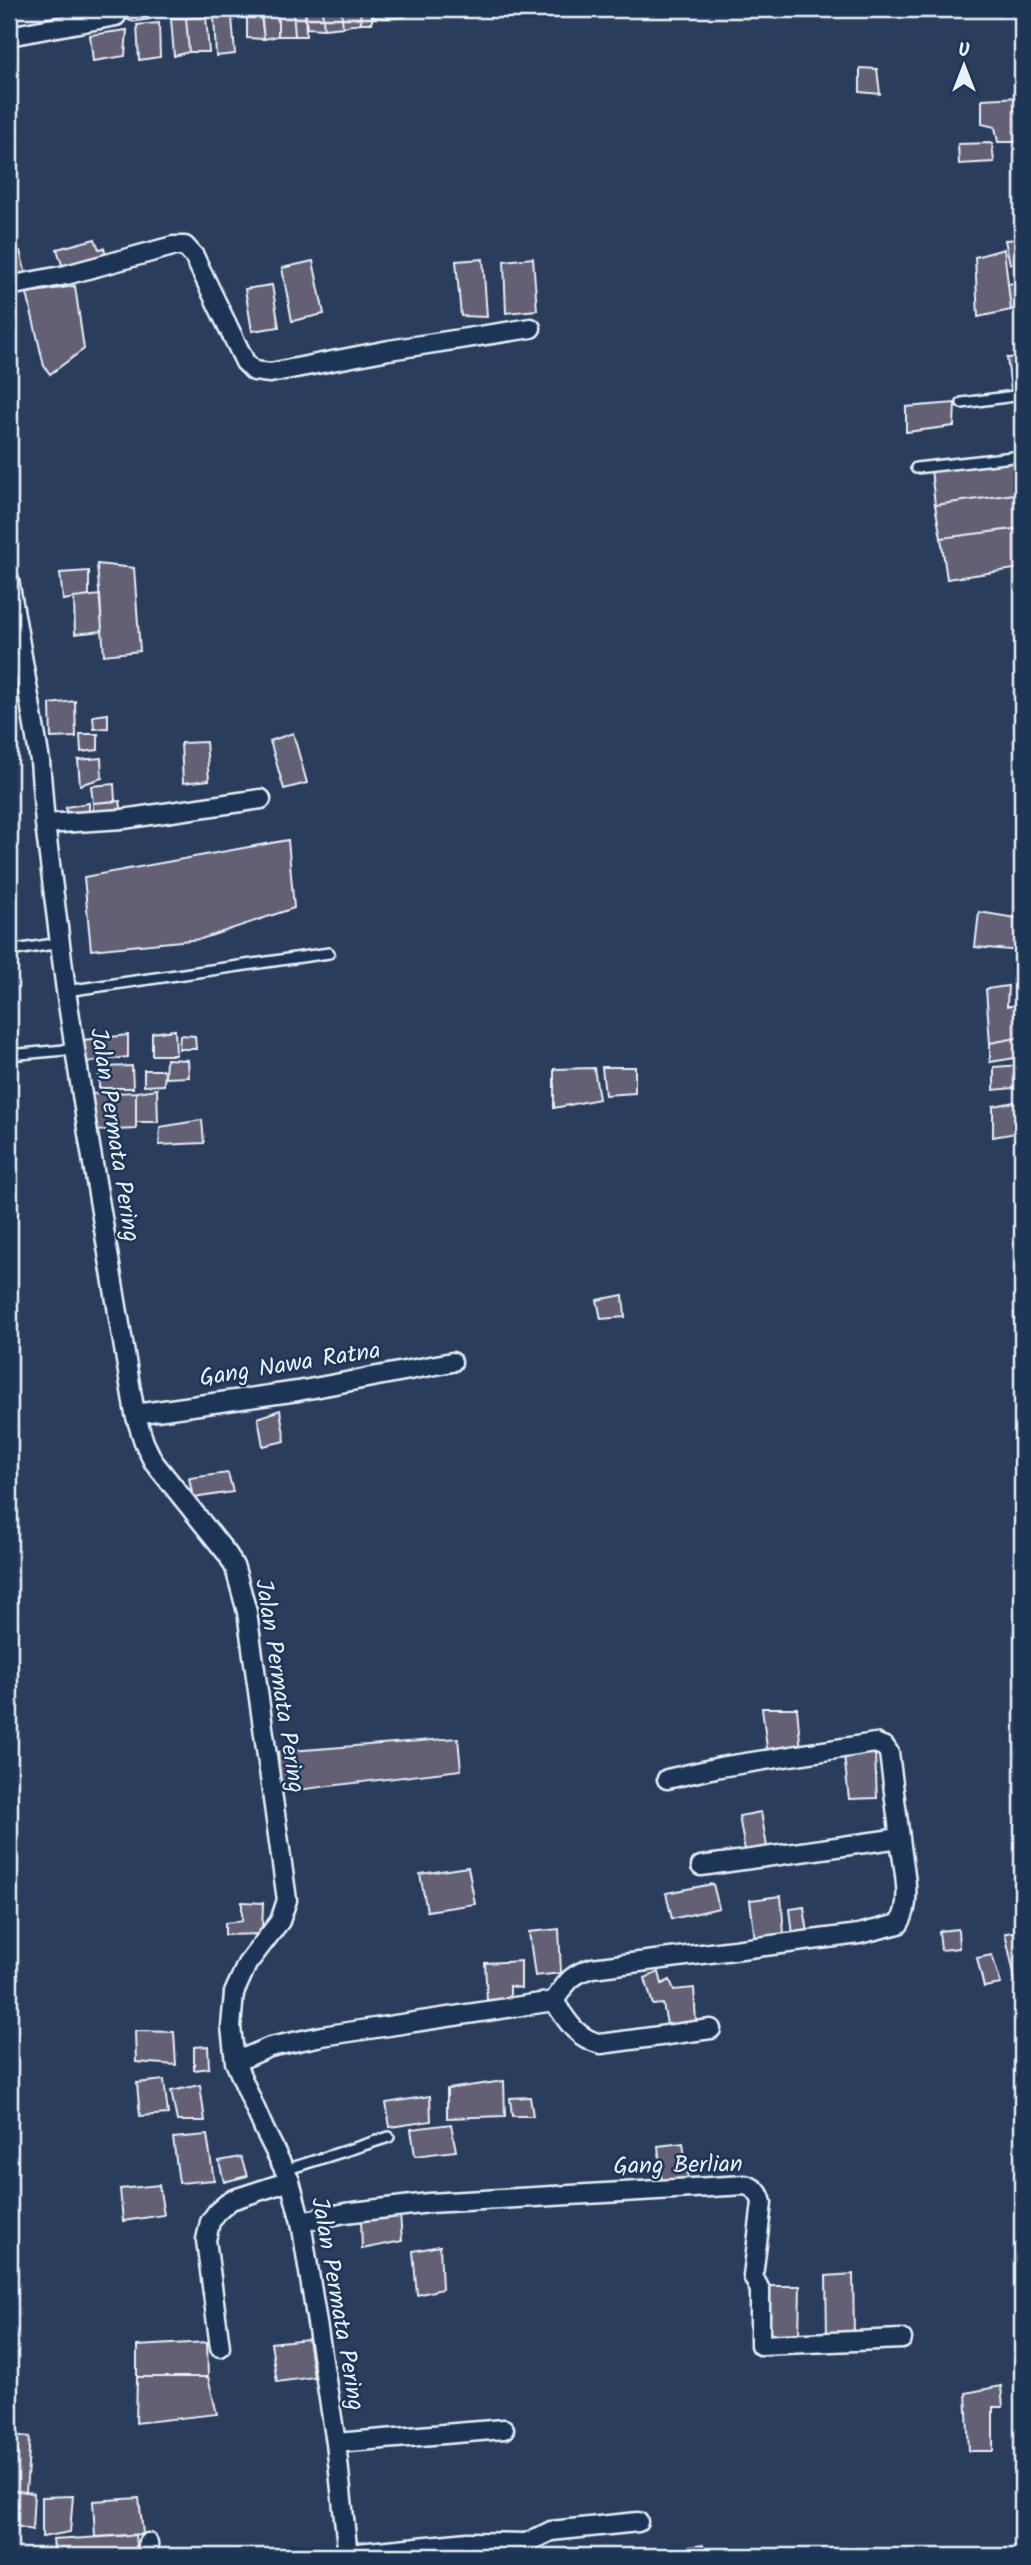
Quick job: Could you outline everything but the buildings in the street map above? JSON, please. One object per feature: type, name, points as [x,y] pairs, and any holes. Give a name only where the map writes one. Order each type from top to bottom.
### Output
[{"type":"street","points":[[9,36],[132,12]]},
{"type":"street","points":[[9,286],[181,246],[188,248],[244,362],[254,371],[270,373],[390,350],[531,328]]},
{"type":"street","name":"Jalan Permata Pering","points":[[9,580],[40,761],[45,824],[66,991],[135,1414],[153,1461],[235,1567],[247,1612],[287,1900],[280,1921],[247,1964],[234,1993],[231,2027],[235,2062],[264,2129],[288,2175],[301,2222],[336,2443],[348,2555]]},
{"type":"street","points":[[45,824],[123,819],[261,799]]},
{"type":"street","name":"Gang Nawa Ratna","points":[[135,1414],[298,1391],[453,1362]]},
{"type":"street","points":[[235,2062],[270,2047],[322,2036],[554,2001],[569,1979],[592,1968],[859,1934],[899,1924],[905,1915],[900,1838],[889,1753],[885,1747],[874,1743],[720,1767],[667,1779]]},
{"type":"street","points":[[701,1866],[900,1838]]},
{"type":"street","points":[[554,2001],[573,2030],[583,2038],[600,2044],[711,2029]]},
{"type":"street","points":[[220,2347],[206,2240],[210,2222],[217,2211],[231,2200],[288,2175]]},
{"type":"street","name":"Gang Berlian","points":[[301,2222],[345,2213],[429,2203],[752,2186],[762,2203],[753,2276],[760,2290],[760,2345],[902,2339]]},
{"type":"street","points":[[336,2443],[382,2437],[504,2429]]},
{"type":"street","points":[[348,2555],[468,2542],[526,2543],[551,2531],[638,2522]]},
{"type":"lane","points":[[962,402],[1022,395]]},
{"type":"lane","points":[[916,468],[1022,456]]},
{"type":"lane","points":[[9,951],[60,943]]},
{"type":"lane","points":[[66,991],[328,953]]},
{"type":"lane","points":[[9,1055],[76,1049]]},
{"type":"lane","points":[[288,2175],[390,2137]]}]
